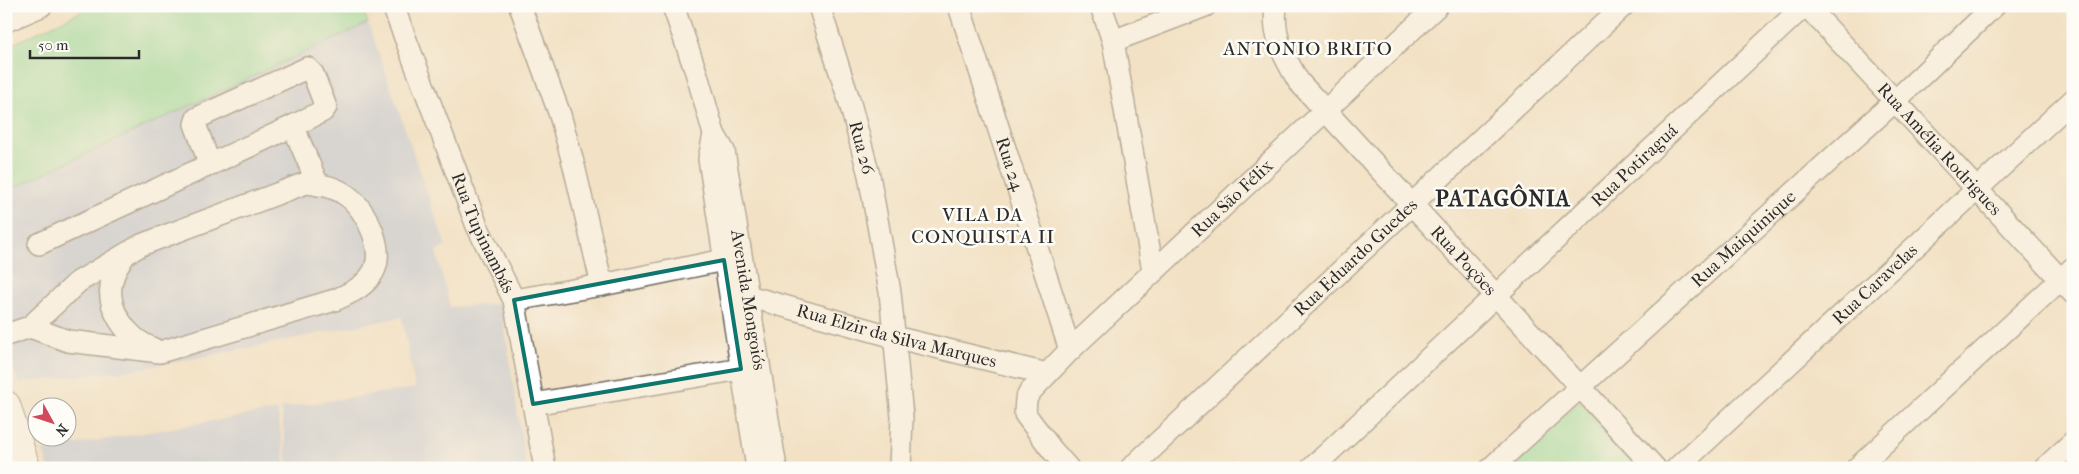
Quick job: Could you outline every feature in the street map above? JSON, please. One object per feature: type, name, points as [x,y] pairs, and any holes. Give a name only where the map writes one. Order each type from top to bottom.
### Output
[{"type":"highway","points":[[6,405],[26,468]]},
{"type":"street","points":[[6,21],[41,6]]},
{"type":"street","name":"Rua Tupinambás","points":[[393,6],[477,226],[514,300],[545,468]]},
{"type":"street","points":[[520,6],[562,124],[574,166],[602,285]]},
{"type":"street","name":"Avenida Mongoiós","points":[[673,6],[697,75],[714,134],[724,151],[776,468]]},
{"type":"street","name":"Rua 26","points":[[819,6],[850,103],[869,175],[890,292],[902,417],[900,468]]},
{"type":"street","name":"Rua 24","points":[[958,6],[1070,350]]},
{"type":"street","points":[[1101,6],[1113,41],[1153,272]]},
{"type":"street","points":[[1113,41],[1204,6]]},
{"type":"street","name":"Rua São Félix","points":[[1051,459],[1025,414],[1026,399],[1030,392],[1070,350],[1437,6]]},
{"type":"street","name":"Rua Eduardo Guedes","points":[[1131,468],[1623,6]]},
{"type":"street","name":"Rua Amélia Rodrigues","points":[[1806,6],[1977,190],[2069,280]]},
{"type":"street","name":"Rua Potiraguá","points":[[1312,468],[1806,6]]},
{"type":"street","name":"Rua Maiquinique","points":[[1492,468],[1895,101],[1994,6]]},
{"type":"street","name":"Rua Poções","points":[[1274,10],[1277,37],[1283,54],[1298,82],[1413,204],[1655,468]]},
{"type":"street","points":[[39,244],[210,165],[323,111],[326,107],[313,74],[307,68],[197,118],[195,124],[210,165]]},
{"type":"street","name":"Rua Caravelas","points":[[1677,468],[2073,100]]},
{"type":"street","points":[[293,126],[318,184]]},
{"type":"street","name":"Avenida Mongoiós","points":[[714,134],[709,159],[757,468]]},
{"type":"street","points":[[6,335],[30,327],[78,282],[141,245],[306,183],[328,186],[348,196],[364,216],[374,236],[378,257],[372,276],[356,290],[335,300],[160,352],[68,341],[30,327]]},
{"type":"street","points":[[124,256],[112,278],[111,296],[117,315],[126,330],[142,345],[160,352]]},
{"type":"street","points":[[514,300],[602,285],[724,260]]},
{"type":"street","points":[[1858,468],[2069,280]]},
{"type":"street","name":"Rua Elzir da Silva Marques","points":[[748,296],[894,337],[1047,374]]},
{"type":"street","points":[[533,404],[741,368]]},
{"type":"street","points":[[2045,468],[2073,442]]},
{"type":"street","points":[[1051,459],[1068,468]]},
{"type":"highlighted area","points":[[724,260],[741,369],[533,404],[514,300]]},
{"type":"shaded area","points":[[368,23],[446,246],[436,251],[450,307],[501,304],[526,468],[288,468],[281,408],[415,388],[402,317],[140,369],[19,383],[6,348],[6,191]]},
{"type":"shaded area","points":[[277,410],[286,468],[49,468],[43,450],[78,446],[78,444]]},
{"type":"green space","points":[[93,6],[362,6],[368,23],[6,191],[6,47]]},
{"type":"green space","points":[[1579,401],[1642,468],[1508,468]]},
{"type":"district","name":"ANTONIO BRITO","points":[[1308,49]]},
{"type":"district","name":"PATAGÔNIA","points":[[1503,199]]},
{"type":"district","name":"VILA DA CONQUISTA II","points":[[983,226]]}]
